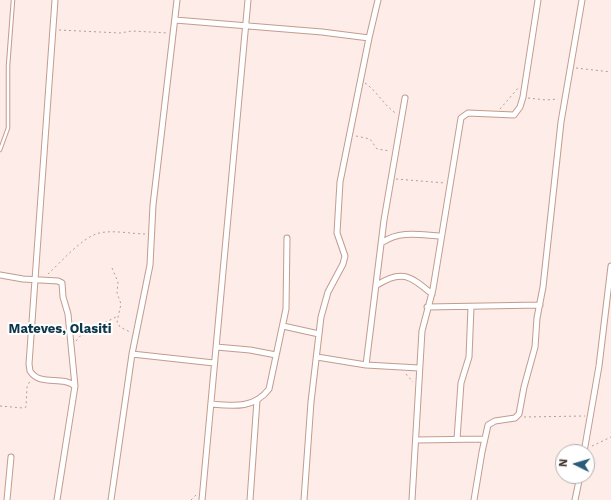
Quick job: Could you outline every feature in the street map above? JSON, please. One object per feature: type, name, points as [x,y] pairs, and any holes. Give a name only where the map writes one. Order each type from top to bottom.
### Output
[{"type":"street","points":[[55,0],[30,371],[35,376],[44,380],[67,381],[75,386]]},
{"type":"street","points":[[111,500],[132,354],[150,265],[153,205],[177,0]]},
{"type":"street","points":[[202,500],[248,0]]},
{"type":"street","points":[[304,500],[311,402],[324,304],[345,256],[337,233],[336,224],[340,182],[378,0]]},
{"type":"street","points":[[412,500],[422,331],[432,294],[449,183],[462,116],[468,113],[514,115],[520,107],[526,80],[538,0]]},
{"type":"street","points":[[474,500],[484,439],[490,423],[518,417],[535,347],[558,144],[582,0]]},
{"type":"street","points":[[175,20],[354,35],[369,38]]},
{"type":"street","points":[[366,365],[382,242],[405,98]]},
{"type":"street","points":[[382,242],[390,236],[400,234],[441,236]]},
{"type":"street","points":[[211,404],[238,406],[247,405],[257,400],[269,389],[283,326],[287,292],[287,238]]},
{"type":"street","points":[[585,444],[599,366],[611,266]]},
{"type":"street","points":[[0,275],[36,280],[58,281],[62,283],[63,297],[68,314],[75,386],[57,500]]},
{"type":"street","points":[[377,285],[398,275],[408,278],[432,294]]},
{"type":"street","points":[[428,307],[540,305]]},
{"type":"street","points":[[457,439],[461,383],[469,357],[471,307]]},
{"type":"street","points":[[283,326],[319,334]]},
{"type":"street","points":[[216,346],[276,355]]},
{"type":"street","points":[[132,354],[214,363]]},
{"type":"street","points":[[317,357],[366,365],[419,368]]},
{"type":"street","points":[[250,500],[257,400]]},
{"type":"street","points":[[416,440],[484,439]]},
{"type":"street","points":[[7,500],[11,457]]},
{"type":"street","points":[[575,500],[578,484]]},
{"type":"lane","points":[[0,150],[8,128],[8,66],[13,0]]},
{"type":"path","points":[[53,30],[120,34],[132,31],[174,33]]},
{"type":"path","points":[[570,68],[611,72]]},
{"type":"path","points":[[361,80],[376,91],[381,99],[402,118]]},
{"type":"path","points":[[494,115],[526,80]]},
{"type":"path","points":[[523,97],[540,100],[565,99]]},
{"type":"path","points":[[349,136],[368,138],[377,149],[391,151],[396,154]]},
{"type":"path","points":[[392,174],[396,179],[449,183]]},
{"type":"path","points":[[42,280],[68,254],[96,234],[113,232],[152,235]]},
{"type":"path","points":[[112,268],[118,282],[117,294],[120,304],[117,322],[120,328],[136,335]]},
{"type":"path","points":[[72,348],[82,334],[111,318],[118,316]]},
{"type":"path","points":[[400,367],[418,389]]},
{"type":"path","points":[[0,406],[26,407],[28,384],[35,376]]},
{"type":"path","points":[[518,417],[590,416]]},
{"type":"path","points":[[595,445],[611,436]]},
{"type":"district","name":"Mateves, Olasiti","points":[[60,329]]}]
